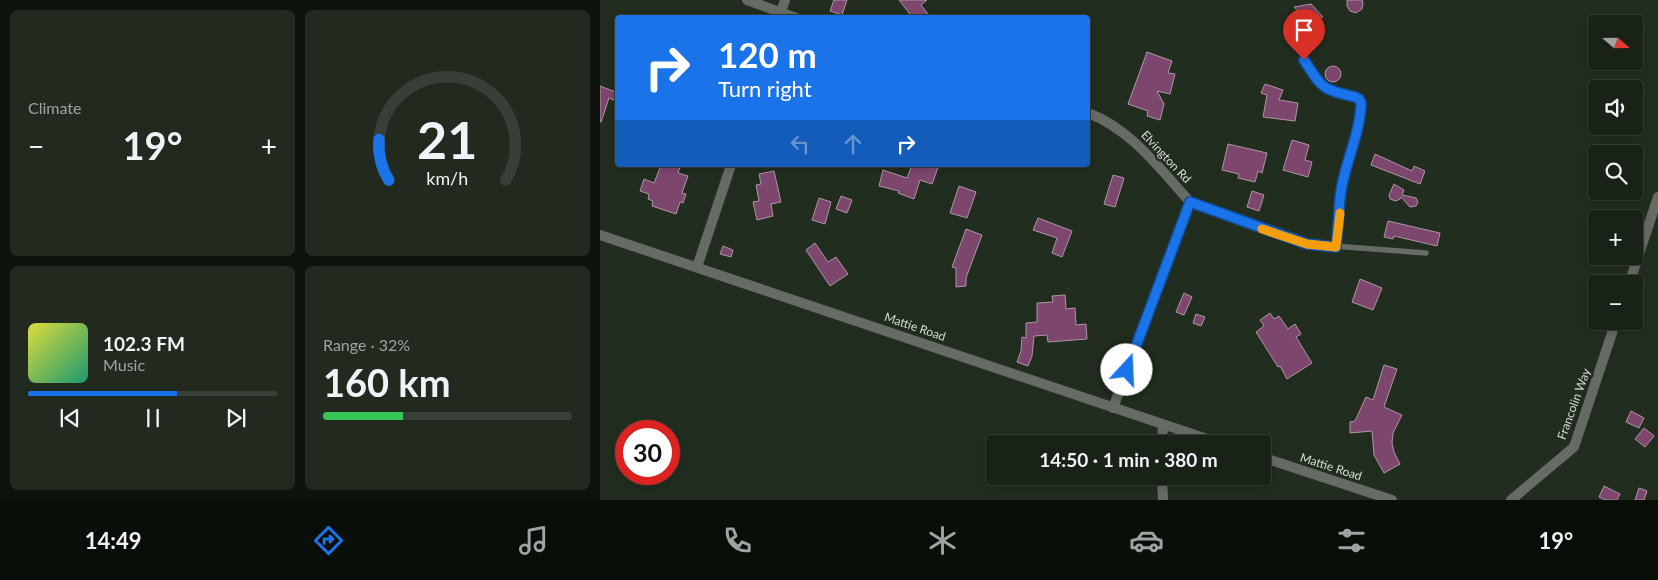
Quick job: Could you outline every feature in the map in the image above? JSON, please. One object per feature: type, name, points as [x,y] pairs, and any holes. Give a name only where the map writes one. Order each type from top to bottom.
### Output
[{"type":"street","points":[[747,0],[780,15],[785,0]]},
{"type":"street","name":"Elvington Rd","points":[[1090,113],[1112,124],[1128,135],[1190,202],[1113,408]]},
{"type":"street","points":[[697,267],[730,167]]},
{"type":"street","points":[[1632,275],[1658,197]]},
{"type":"street","name":"Mattie Road","points":[[600,235],[1195,435]]},
{"type":"street","name":"Francolin Way","points":[[1511,500],[1574,447],[1613,330]]},
{"type":"street","points":[[1162,435],[1163,424]]},
{"type":"street","name":"Mattie Road","points":[[1271,460],[1392,500]]},
{"type":"street","points":[[1162,485],[1163,500]]},
{"type":"lane","points":[[1304,60],[1317,81],[1325,89],[1355,97],[1361,103],[1354,140],[1341,188],[1336,247]]},
{"type":"lane","points":[[1190,202],[1307,244],[1426,253]]},
{"type":"building","points":[[834,0],[847,0],[842,15],[830,11]]},
{"type":"building","points":[[899,0],[927,0],[921,5],[929,15],[911,15]]},
{"type":"building","points":[[1347,0],[1362,0],[1362,9],[1356,13],[1350,11],[1347,6]]},
{"type":"building","points":[[1311,4],[1323,17],[1306,20],[1294,7]]},
{"type":"building","points":[[1147,52],[1172,61],[1168,73],[1175,74],[1170,94],[1157,91],[1164,104],[1160,120],[1147,116],[1148,111],[1128,104]]},
{"type":"building","points":[[1333,66],[1341,74],[1333,82],[1325,74]]},
{"type":"building","points":[[1265,84],[1283,90],[1279,100],[1298,103],[1295,121],[1263,117],[1267,95],[1261,93]]},
{"type":"building","points":[[600,86],[615,92],[615,101],[609,98],[600,122]]},
{"type":"building","points":[[1292,140],[1309,145],[1305,160],[1312,162],[1308,177],[1283,170]]},
{"type":"building","points":[[1228,144],[1267,153],[1262,173],[1258,171],[1255,182],[1238,178],[1239,174],[1222,170]]},
{"type":"building","points":[[1375,154],[1412,171],[1414,166],[1425,171],[1420,184],[1371,165]]},
{"type":"building","points":[[660,167],[680,167],[678,173],[688,176],[682,193],[686,194],[683,203],[680,202],[676,214],[652,206],[653,201],[648,199],[649,194],[640,191],[644,179],[654,183]]},
{"type":"building","points":[[911,167],[938,167],[932,184],[920,180],[914,199],[898,193],[899,191],[879,186],[883,170],[907,178]]},
{"type":"building","points":[[774,171],[781,202],[771,204],[773,216],[757,220],[753,202],[759,201],[756,185],[761,184],[759,174]]},
{"type":"building","points":[[1113,175],[1124,178],[1115,207],[1104,204]]},
{"type":"building","points":[[1394,184],[1404,190],[1402,195],[1416,198],[1418,202],[1416,206],[1410,207],[1401,197],[1396,201],[1390,199],[1389,195]]},
{"type":"building","points":[[959,186],[976,192],[967,218],[950,213]]},
{"type":"building","points":[[1252,191],[1264,195],[1259,211],[1247,207]]},
{"type":"building","points":[[841,196],[852,200],[847,213],[836,209]]},
{"type":"building","points":[[819,198],[831,202],[825,224],[812,220]]},
{"type":"building","points":[[1038,218],[1072,231],[1062,257],[1052,253],[1057,238],[1033,230]]},
{"type":"building","points":[[1388,221],[1440,233],[1437,246],[1394,236],[1393,239],[1384,237]]},
{"type":"building","points":[[966,229],[982,235],[966,278],[966,286],[956,287],[956,268],[952,267]]},
{"type":"building","points":[[815,243],[828,262],[836,257],[848,274],[830,286],[806,250]]},
{"type":"building","points":[[723,246],[733,250],[731,257],[720,254]]},
{"type":"building","points":[[1360,279],[1382,288],[1373,310],[1352,302]]},
{"type":"building","points":[[1184,293],[1192,297],[1184,315],[1176,312]]},
{"type":"building","points":[[1065,295],[1066,309],[1075,308],[1076,325],[1086,324],[1087,339],[1048,342],[1047,335],[1034,336],[1032,356],[1028,366],[1017,362],[1021,351],[1022,337],[1026,338],[1026,323],[1037,322],[1037,303],[1053,302],[1052,296]]},
{"type":"building","points":[[1270,313],[1274,319],[1279,316],[1288,329],[1295,324],[1301,334],[1296,337],[1312,363],[1287,379],[1256,332],[1264,326],[1260,320]]},
{"type":"building","points":[[1196,314],[1205,317],[1201,326],[1193,323]]},
{"type":"building","points":[[1384,365],[1397,369],[1384,407],[1402,415],[1393,433],[1392,443],[1400,464],[1384,473],[1374,455],[1372,431],[1350,433],[1350,422],[1355,421],[1366,397],[1373,400]]},
{"type":"building","points":[[1631,411],[1644,418],[1639,428],[1626,422]]},
{"type":"building","points":[[1644,428],[1654,436],[1645,447],[1635,439]]},
{"type":"building","points":[[1604,486],[1620,494],[1617,500],[1605,500],[1599,497]]},
{"type":"building","points":[[1639,488],[1647,491],[1644,500],[1635,500]]},
{"type":"slow traffic","points":[[1262,229],[1307,244],[1336,247],[1340,213]]},
{"type":"route","points":[[1127,370],[1190,202],[1287,238],[1307,244],[1336,247],[1341,188],[1354,140],[1361,103],[1355,97],[1325,89],[1317,81],[1304,60]]}]
